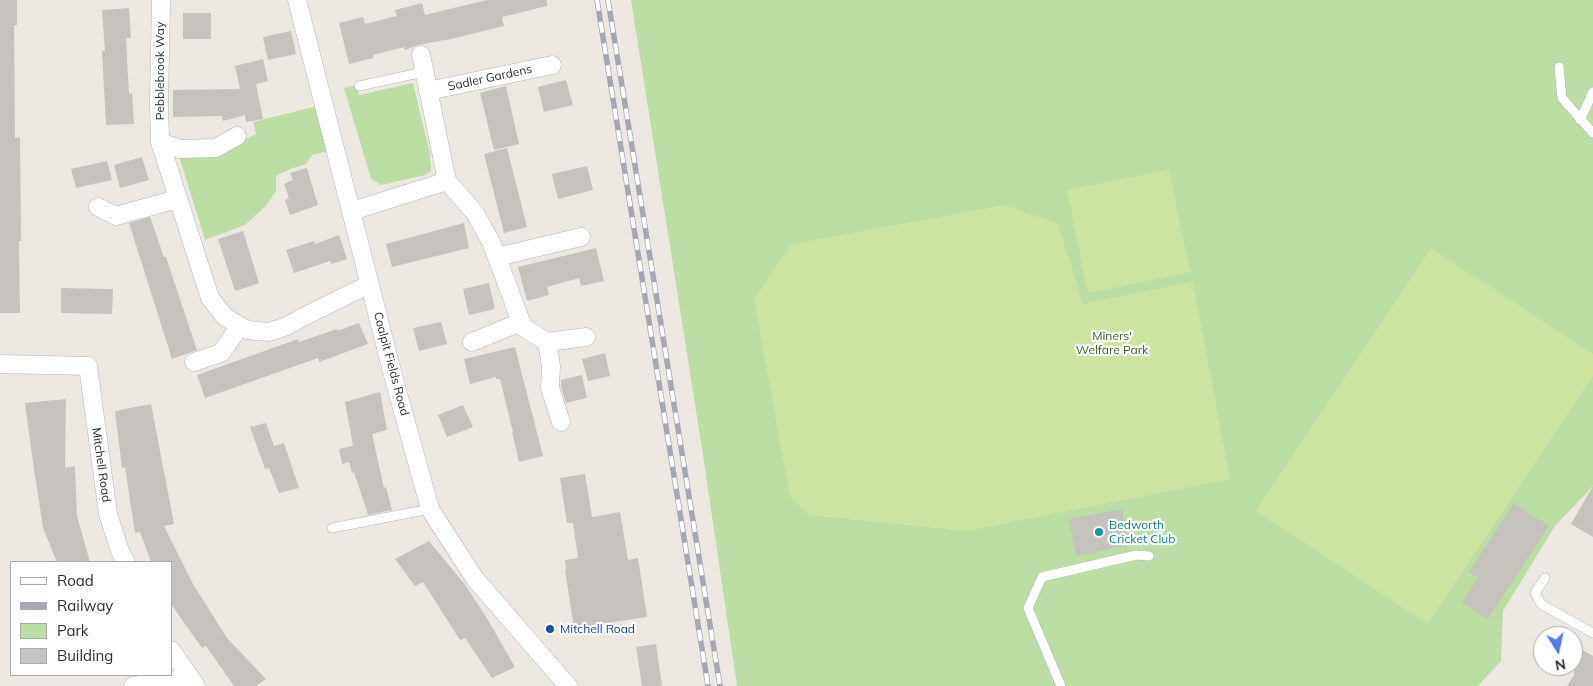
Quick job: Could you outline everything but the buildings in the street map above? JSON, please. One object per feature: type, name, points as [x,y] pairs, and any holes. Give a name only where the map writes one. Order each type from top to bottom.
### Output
[{"type":"street","name":"Pebblebrook Way","points":[[161,0],[160,142],[210,298],[225,317],[240,326],[248,330],[269,332],[287,326],[370,284]]},
{"type":"street","name":"Coalpit Fields Road","points":[[297,0],[394,379],[430,509],[474,579],[568,686]]},
{"type":"street","points":[[421,54],[447,181],[475,213],[491,242],[523,327],[547,342],[586,337]]},
{"type":"street","name":"Sadler Gardens","points":[[428,91],[552,65]]},
{"type":"street","points":[[160,142],[180,149],[216,148],[237,136]]},
{"type":"street","points":[[352,212],[447,181]]},
{"type":"street","points":[[98,207],[116,216],[177,199]]},
{"type":"street","points":[[497,257],[581,237]]},
{"type":"street","points":[[472,342],[521,322]]},
{"type":"street","points":[[194,362],[221,353],[240,326]]},
{"type":"street","points":[[547,342],[551,366],[550,388],[561,422]]},
{"type":"street","name":"Mitchell Road","points":[[0,364],[88,366],[108,514],[120,551],[125,561]]},
{"type":"street","points":[[172,651],[193,682]]},
{"type":"street","points":[[133,686],[193,682]]},
{"type":"lane","points":[[1559,67],[1562,98],[1593,133]]},
{"type":"lane","points":[[359,86],[424,72]]},
{"type":"lane","points":[[1580,120],[1593,92]]},
{"type":"lane","points":[[332,528],[430,509]]},
{"type":"lane","points":[[1062,686],[1028,608],[1042,577],[1136,555],[1149,556]]},
{"type":"lane","points":[[1544,578],[1535,593],[1541,604],[1593,633]]},
{"type":"green space","name":"Miners' Welfare Park","points":[[631,0],[1593,0],[1593,486],[1555,526],[1503,611],[1501,661],[1478,686],[737,686],[703,455]]},
{"type":"green space","points":[[413,83],[430,154],[431,171],[425,175],[381,185],[371,179],[344,88],[356,85],[359,95]]},
{"type":"green space","points":[[317,106],[328,151],[312,155],[306,164],[276,176],[276,191],[266,206],[245,225],[205,240],[179,156],[224,150],[256,134],[253,122]]},
{"type":"green space","points":[[1169,170],[1190,272],[1088,293],[1067,190]]},
{"type":"green space","points":[[1005,205],[1058,224],[1083,304],[1193,282],[1230,479],[967,531],[809,515],[790,497],[754,299],[792,244]]},
{"type":"green space","points":[[1431,248],[1593,354],[1593,376],[1428,624],[1256,511]]},
{"type":"railway","points":[[597,0],[708,686]]},
{"type":"railway","points":[[608,0],[720,686]]},
{"type":"place","name":"Bedworth Cricket Club","points":[[1099,532]]},
{"type":"place","name":"Mitchell Road","points":[[550,629]]}]
